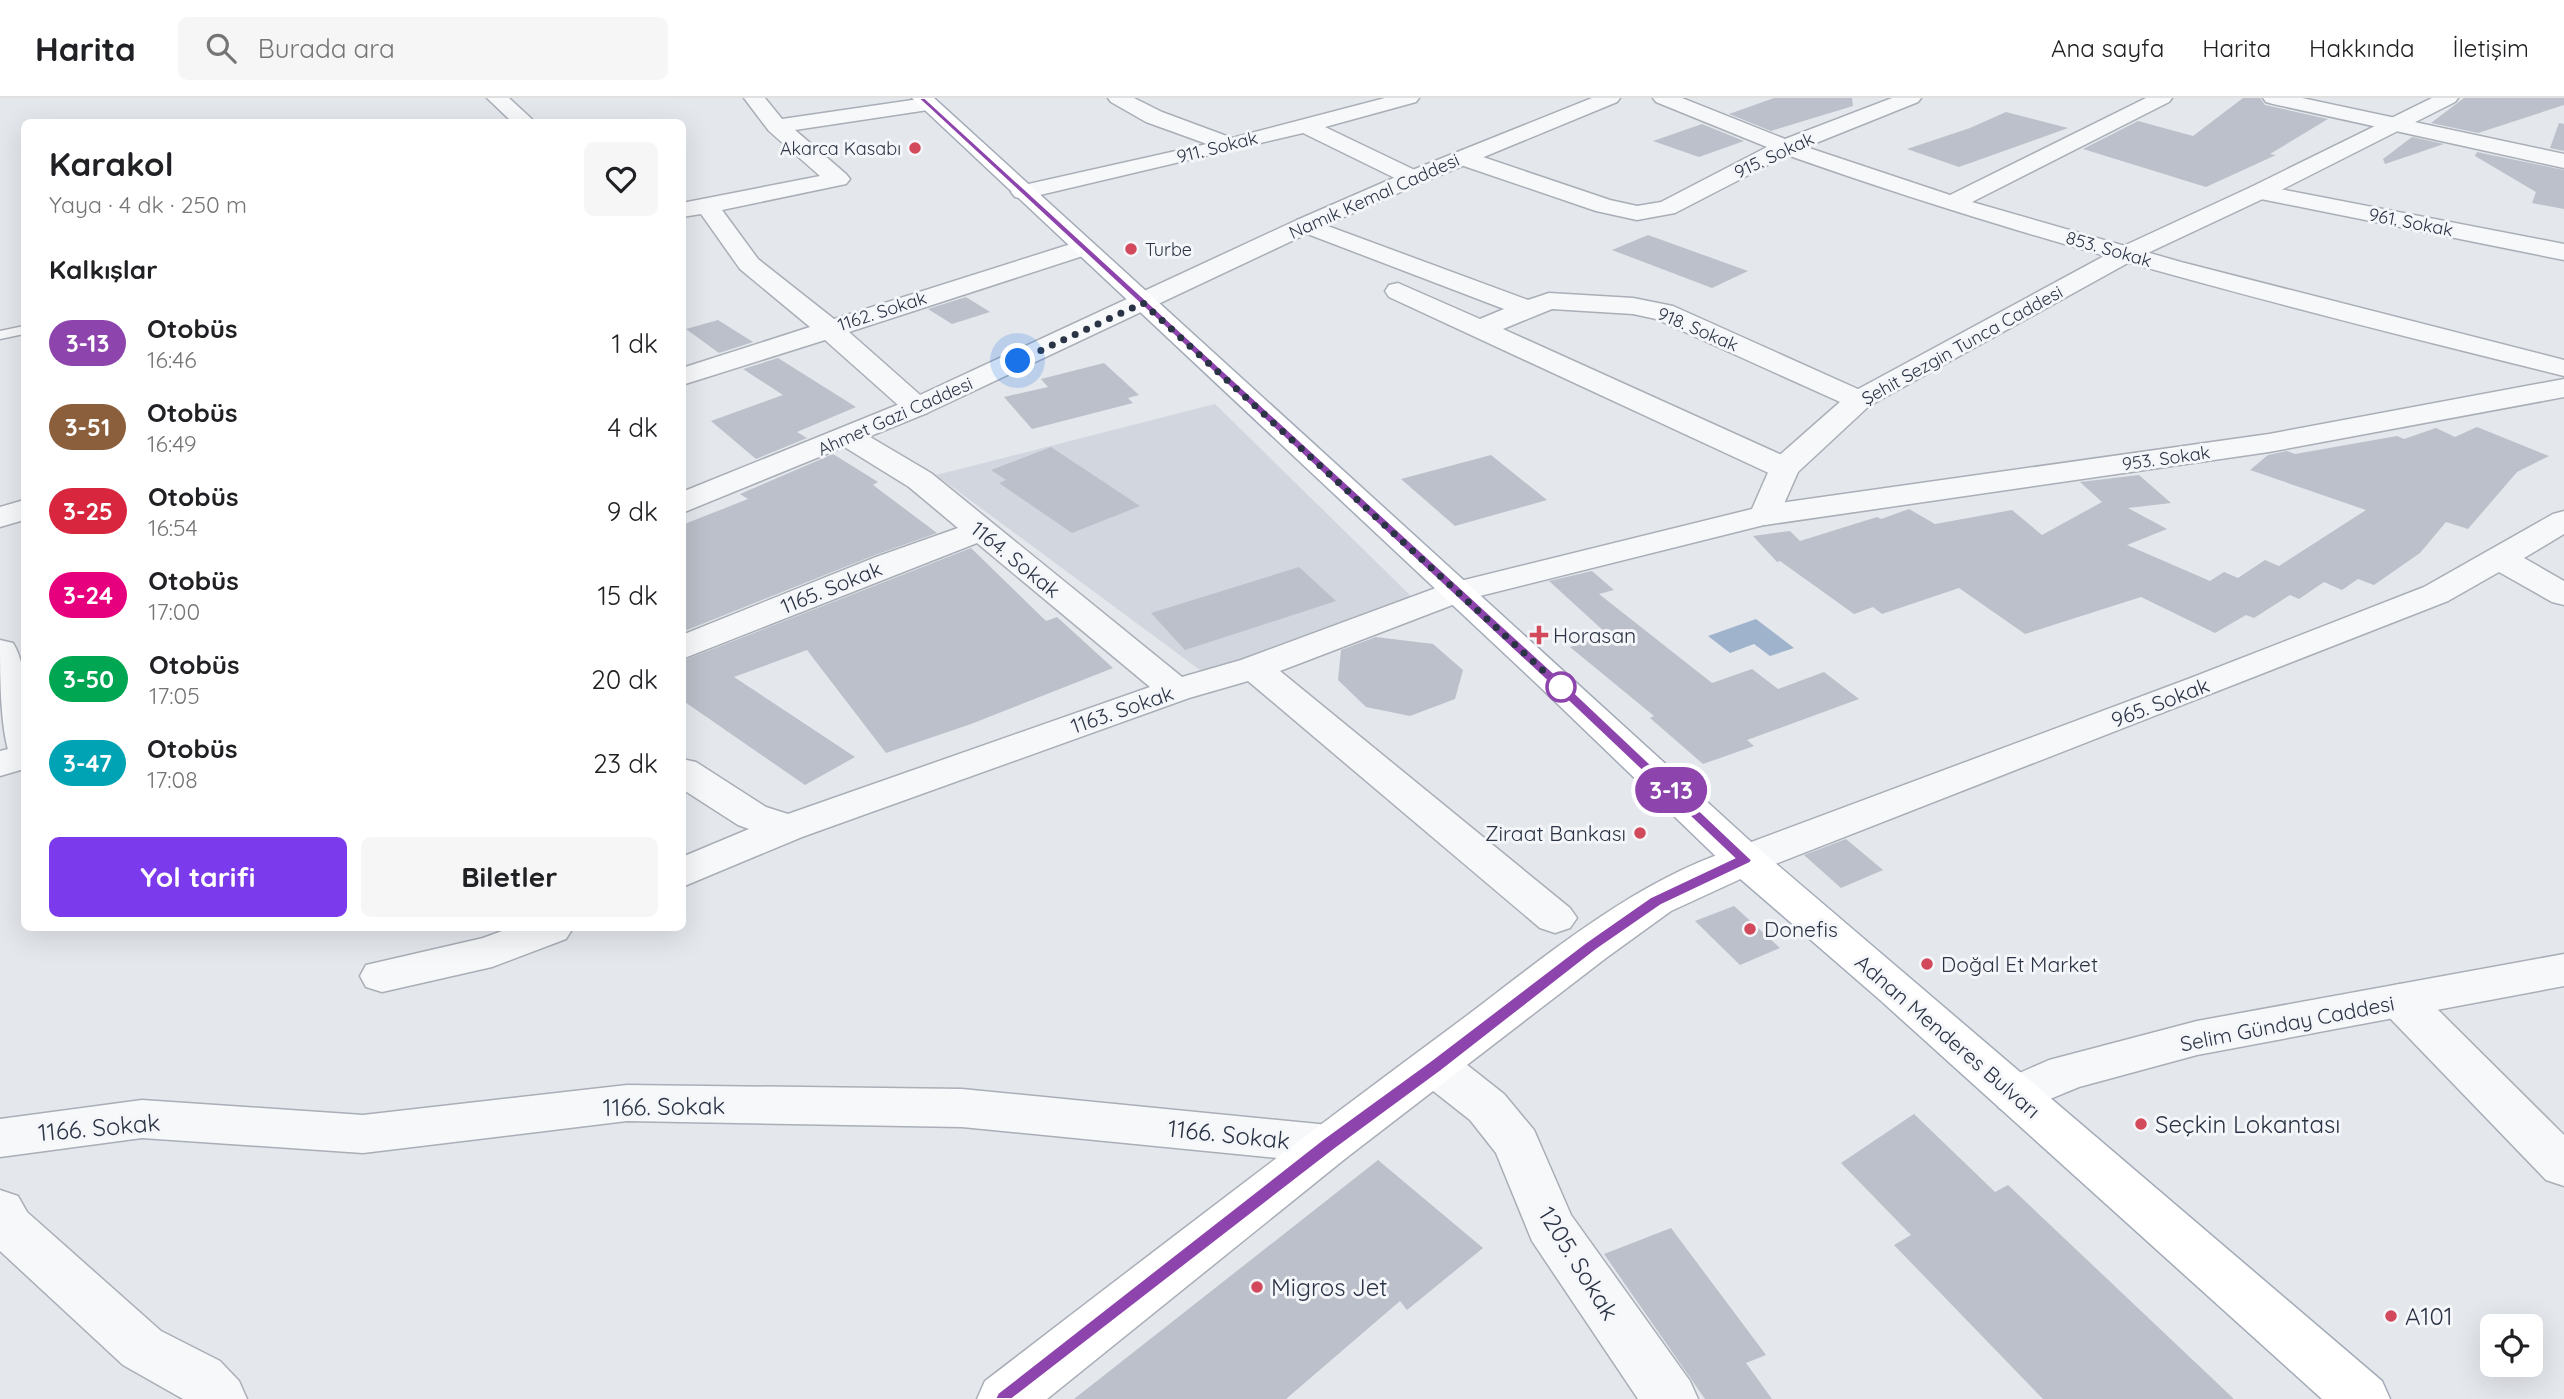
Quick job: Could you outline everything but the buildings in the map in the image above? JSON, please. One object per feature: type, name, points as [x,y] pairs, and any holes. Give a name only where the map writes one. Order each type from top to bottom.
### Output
[{"type":"main road","name":"Adnan Menderes Bulvarı","points":[[925,101],[1745,860],[2362,1399]]},
{"type":"main road","points":[[1005,1399],[1329,1144],[1590,947],[1656,901],[1745,860]]},
{"type":"street","points":[[497,98],[521,119]]},
{"type":"street","points":[[695,208],[838,179],[777,126],[754,98]]},
{"type":"street","points":[[1118,98],[1154,117],[1231,145]]},
{"type":"street","name":"911. Sokak","points":[[1024,192],[1231,145],[1409,98]]},
{"type":"street","name":"Namık Kemal Caddesi","points":[[1143,303],[1306,225],[1413,178],[1610,98]]},
{"type":"street","name":"853. Sokak","points":[[1664,98],[1785,147],[1952,203],[2126,254],[2564,368]]},
{"type":"street","name":"915. Sokak","points":[[1463,158],[1604,206],[1637,213],[1667,208],[1785,147],[1912,98]]},
{"type":"street","points":[[1952,203],[2162,98]]},
{"type":"street","points":[[2273,98],[2564,161]]},
{"type":"street","name":"Şehit Sezgin Tunca Caddesi","points":[[1765,515],[1784,468],[1860,400],[2126,254],[2259,192],[2448,98]]},
{"type":"street","points":[[777,126],[925,101]]},
{"type":"street","points":[[1304,125],[1413,178]]},
{"type":"street","name":"961. Sokak","points":[[2259,192],[2564,252]]},
{"type":"street","points":[[695,208],[749,264],[828,328],[917,407]]},
{"type":"street","points":[[1306,225],[1527,309]]},
{"type":"street","name":"1162. Sokak","points":[[686,376],[1083,248]]},
{"type":"street","points":[[1398,291],[1478,330],[1784,468]]},
{"type":"street","name":"918. Sokak","points":[[1478,330],[1549,301],[1633,306],[1664,312],[1860,400]]},
{"type":"street","name":"Ahmet Gazi Caddesi","points":[[686,502],[849,437],[1143,303]]},
{"type":"street","name":"953. Sokak","points":[[1765,515],[2269,443],[2564,388]]},
{"type":"street","name":"1164. Sokak","points":[[849,437],[920,480],[1176,690]]},
{"type":"street","points":[[0,517],[21,511]]},
{"type":"street","points":[[1456,592],[1765,515]]},
{"type":"street","name":"965. Sokak","points":[[1745,860],[2201,687],[2436,594],[2564,521]]},
{"type":"street","name":"1165. Sokak","points":[[686,646],[887,564],[982,530]]},
{"type":"street","points":[[2500,558],[2564,595]]},
{"type":"street","name":"1163. Sokak","points":[[686,871],[788,828],[1176,690],[1254,668],[1456,592]]},
{"type":"street","points":[[0,651],[21,736]]},
{"type":"street","points":[[1254,668],[1555,918]]},
{"type":"street","points":[[0,764],[21,758]]},
{"type":"street","points":[[686,774],[752,816],[788,828]]},
{"type":"street","points":[[382,976],[492,952],[544,931]]},
{"type":"street","name":"Selim Günday Caddesi","points":[[2015,1095],[2066,1073],[2197,1038],[2564,970]]},
{"type":"street","points":[[2400,1000],[2564,1166]]},
{"type":"street","name":"1205. Sokak","points":[[1435,1066],[1487,1107],[1517,1143],[1550,1226],[1670,1399]]},
{"type":"street","name":"1166. Sokak","points":[[0,1138],[142,1119],[363,1134],[627,1103],[962,1108],[1329,1144]]},
{"type":"street","points":[[0,1211],[9,1227],[142,1348],[200,1378],[219,1399]]},
{"type":"lane","points":[[0,335],[21,331]]},
{"type":"shaded area","points":[[1215,404],[1416,601],[1204,673],[936,475]]},
{"type":"water","points":[[1756,619],[1794,648],[1770,656],[1754,644],[1730,653],[1708,636]]},
{"type":"bus line","name":"3-13","points":[[922,98],[1552,678],[1745,860],[1656,901],[1590,947],[1329,1144],[1005,1399]]},
{"type":"place","name":"Akarca Kasabı","points":[[915,148]]},
{"type":"place","name":"Turbe","points":[[1131,249]]},
{"type":"place","name":"Horasan","points":[[1539,635]]},
{"type":"place","name":"Ziraat Bankası","points":[[1640,833]]},
{"type":"place","name":"Donefis","points":[[1750,929]]},
{"type":"place","name":"Doğal Et Market","points":[[1927,964]]},
{"type":"place","name":"Seçkin Lokantası","points":[[2141,1124]]},
{"type":"place","name":"Migros Jet","points":[[1257,1287]]},
{"type":"place","name":"A101","points":[[2391,1316]]},
{"type":"route","points":[[1018,361],[1143,303],[1561,687]]}]
